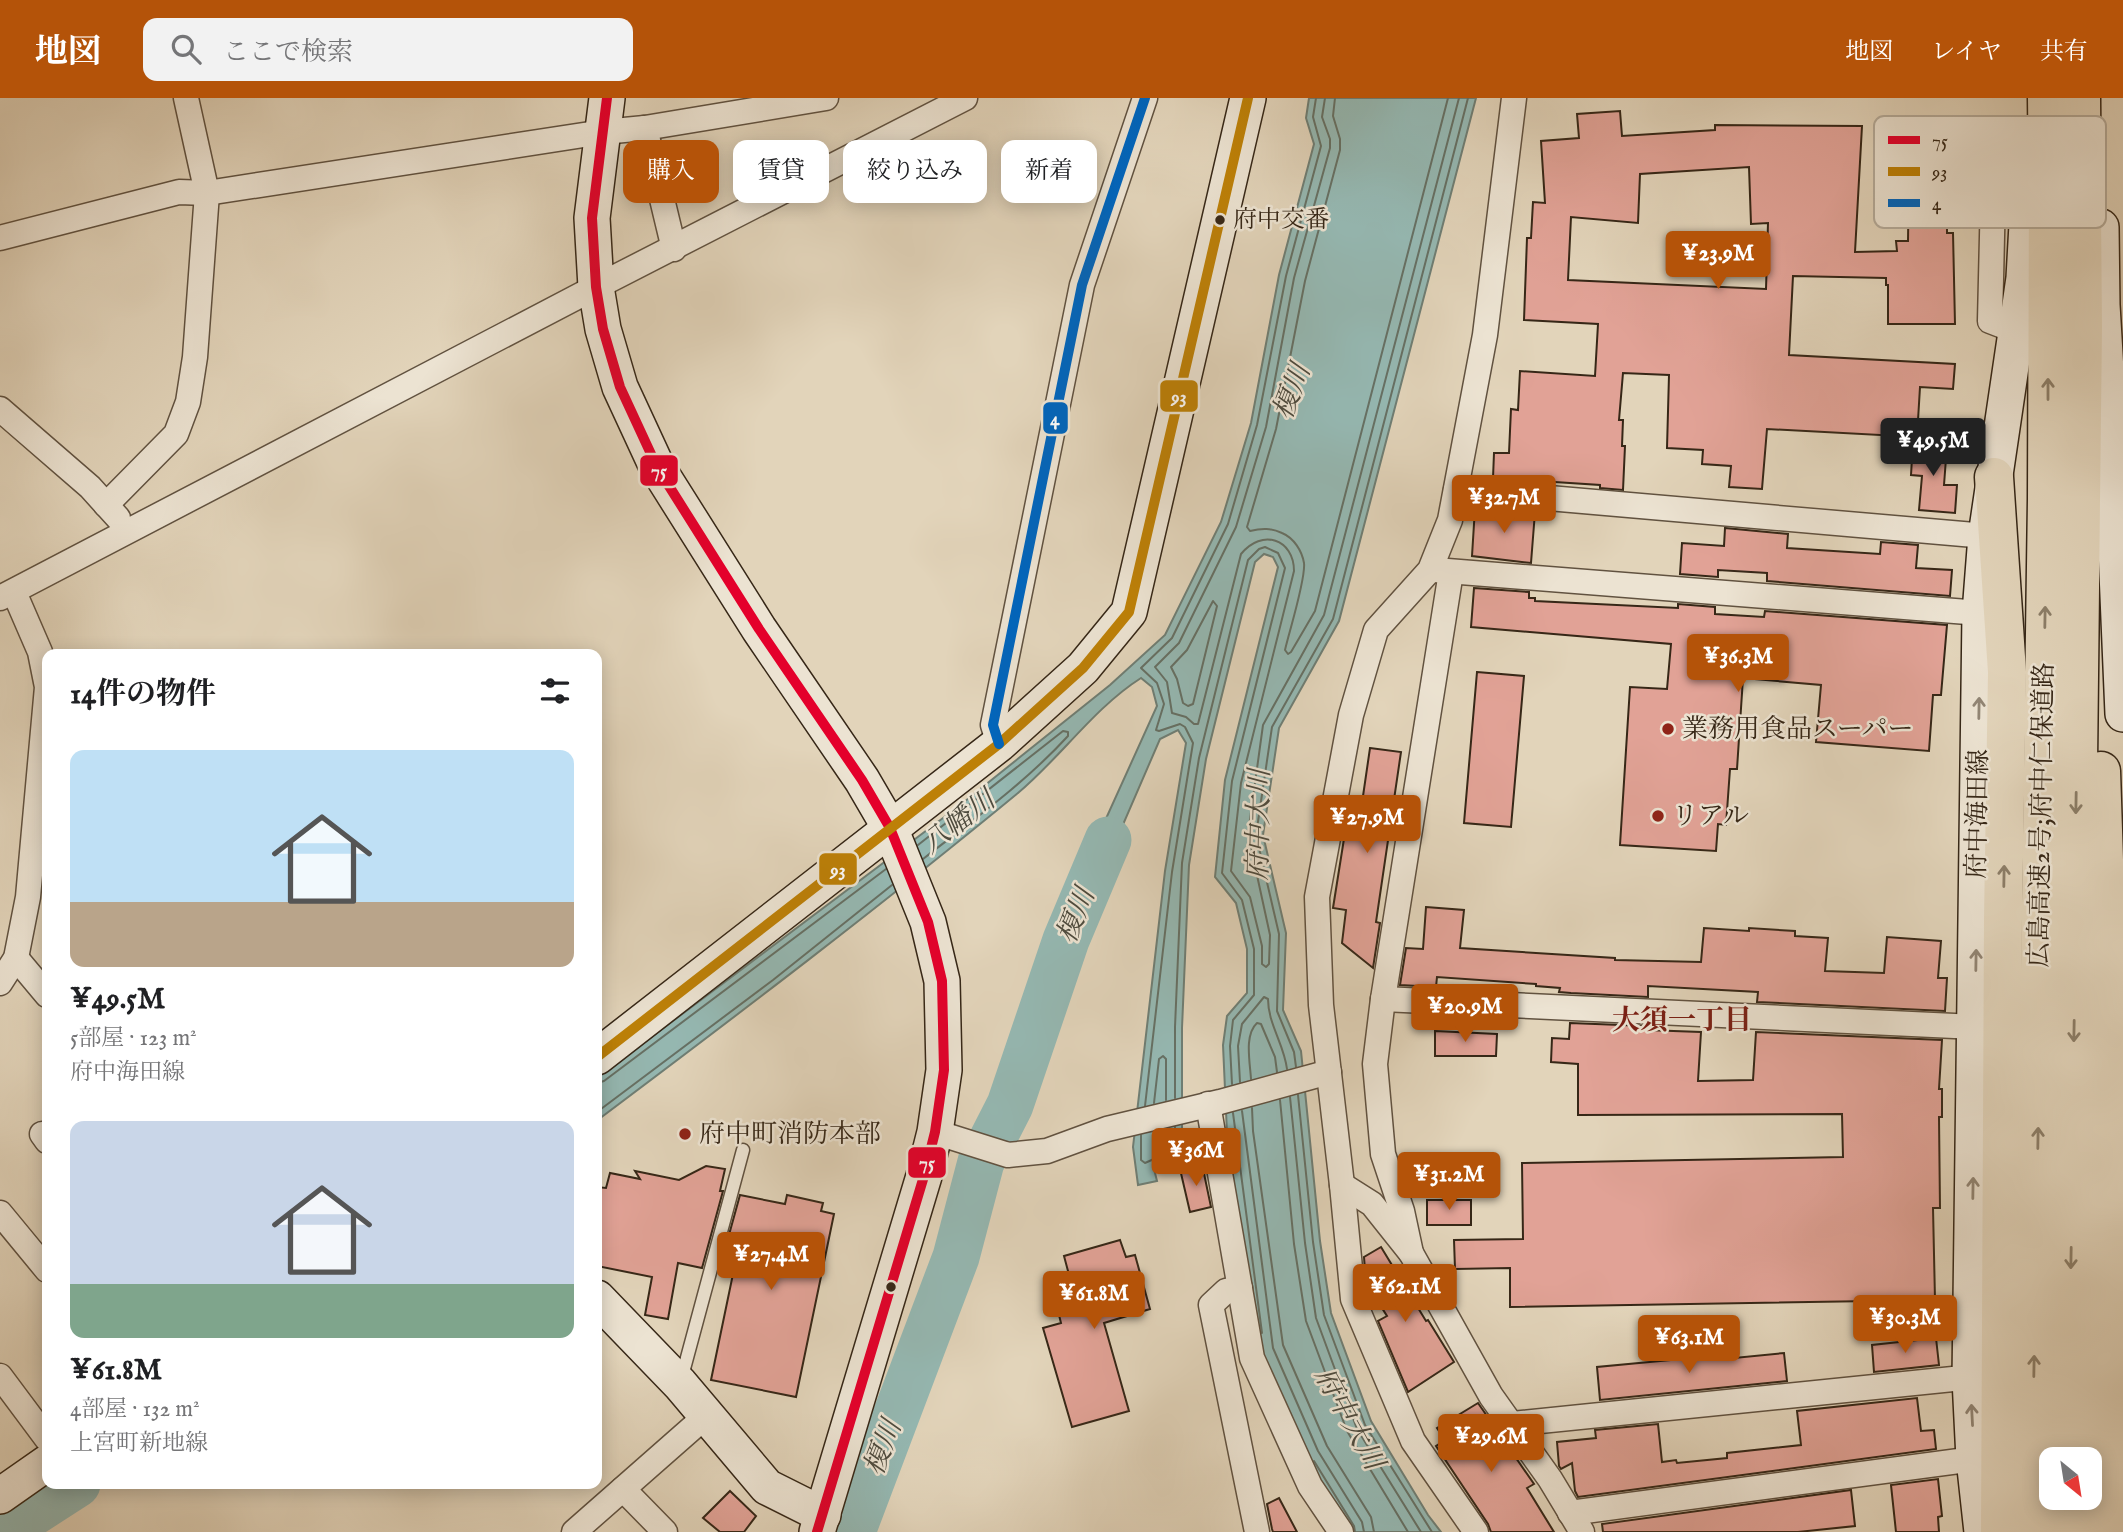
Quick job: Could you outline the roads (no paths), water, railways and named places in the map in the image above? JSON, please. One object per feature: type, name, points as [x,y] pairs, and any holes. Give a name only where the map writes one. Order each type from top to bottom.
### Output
[{"type":"highway","name":"広島高速2号;府中仁保道路","points":[[2047,98],[2047,116]]},
{"type":"highway","name":"広島高速2号;府中仁保道路","points":[[2081,98],[2081,116]]},
{"type":"highway","name":"広島高速2号;府中仁保道路","points":[[2035,1532],[2033,1442],[2049,228]]},
{"type":"highway","name":"広島高速2号;府中仁保道路","points":[[2070,1447],[2082,228]]},
{"type":"highway","points":[[2104,1532],[2104,860],[2089,572],[2113,306]]},
{"type":"highway","points":[[1994,477],[2007,672],[2000,1532]]},
{"type":"highway","points":[[2071,1510],[2072,1532]]},
{"type":"main road","points":[[602,1303],[680,1384],[767,1487],[820,1523],[925,1176],[950,1136],[944,1070],[942,981],[928,922],[894,838],[862,780],[759,629],[657,467],[620,387],[603,329],[596,286],[592,218],[607,98]]},
{"type":"main road","points":[[602,1053],[894,838],[1083,668],[1129,612],[1248,98]]},
{"type":"main road","name":"府中海田線","points":[[2032,116],[2033,98]]},
{"type":"main road","points":[[2098,98],[2099,116]]},
{"type":"main road","points":[[2106,209],[2113,306],[2114,500],[2123,714]]},
{"type":"main road","name":"府中海田線","points":[[1982,1532],[1974,1460],[1970,1379],[1980,613],[1986,536],[2016,331],[2027,228]]},
{"type":"main road","points":[[2112,1532],[2123,1222]]},
{"type":"main road","points":[[0,1496],[42,1467]]},
{"type":"street","points":[[106,505],[176,434],[188,402],[195,357],[207,194],[186,98]]},
{"type":"street","points":[[0,238],[179,192],[207,194],[826,98]]},
{"type":"street","points":[[42,662],[40,652],[7,595],[596,286],[965,98]]},
{"type":"street","points":[[999,744],[993,725],[1082,285],[1145,98]]},
{"type":"street","points":[[1410,1253],[1402,1211],[1383,1154],[1375,1064],[1441,571],[1485,335],[1514,98]]},
{"type":"street","points":[[645,128],[674,248]]},
{"type":"street","points":[[1992,228],[1990,321],[2016,331]]},
{"type":"street","points":[[0,409],[90,487],[131,531]]},
{"type":"street","points":[[1456,490],[1986,536]]},
{"type":"street","points":[[1476,1532],[1413,1441],[1353,1299],[1342,1185],[1320,1074],[1321,1005],[1317,897],[1351,715],[1376,630],[1441,571],[1980,613]]},
{"type":"street","points":[[0,983],[16,958],[29,897],[42,745]]},
{"type":"street","points":[[16,958],[42,989]]},
{"type":"street","points":[[1383,999],[1976,1027]]},
{"type":"street","points":[[950,1136],[1008,1155],[1047,1151],[1107,1129],[1320,1074]]},
{"type":"street","points":[[1214,1103],[1251,1358],[1310,1486],[1341,1532]]},
{"type":"street","points":[[1342,1185],[1372,1204],[1410,1253],[1491,1396],[1576,1522],[1974,1460]]},
{"type":"street","points":[[0,1213],[42,1264]]},
{"type":"street","points":[[1240,1287],[1226,1291],[1211,1305],[1257,1532]]},
{"type":"street","points":[[0,1376],[42,1431]]},
{"type":"street","points":[[1512,1424],[1970,1379]]},
{"type":"street","points":[[574,1532],[707,1415]]},
{"type":"street","points":[[623,1489],[665,1532]]},
{"type":"lane","points":[[680,1384],[743,1150]]},
{"type":"water","name":"府中大川","points":[[1309,98],[1476,98],[1339,621],[1279,728],[1263,835],[1286,933],[1283,1010],[1301,1051],[1320,1241],[1331,1313],[1371,1421],[1441,1532],[1350,1532],[1304,1458],[1257,1352],[1227,1133],[1223,1045],[1227,1016],[1247,993],[1247,949],[1236,903],[1215,877],[1225,780],[1278,567],[1273,557],[1264,554],[1255,562],[1206,759],[1189,865],[1182,1028],[1182,1155],[1153,1165],[1157,1181],[1138,1185],[1133,1147],[1165,871],[1186,743],[1178,730],[1160,739],[1090,901],[1070,898],[1157,706],[1152,687],[1141,678],[1093,718],[1018,793],[862,918],[602,1117],[602,1074],[959,806],[1110,685],[1165,635],[1221,522],[1251,423],[1279,275],[1314,144],[1306,118]]},
{"type":"waterway","name":"榎川","points":[[852,1532],[956,1257],[981,1162],[1010,1105],[1066,940],[1108,840]]},
{"type":"waterway","name":"八幡川","points":[[15,1524],[69,1489]]},
{"type":"place","name":"府中交番","points":[[1220,220]]},
{"type":"place","name":"業務用食品スーパー","points":[[1668,729]]},
{"type":"place","name":"リアル","points":[[1658,816]]},
{"type":"place","name":"府中町消防本部","points":[[685,1134]]},
{"type":"district","name":"大須一丁目","points":[[1682,1021]]}]
